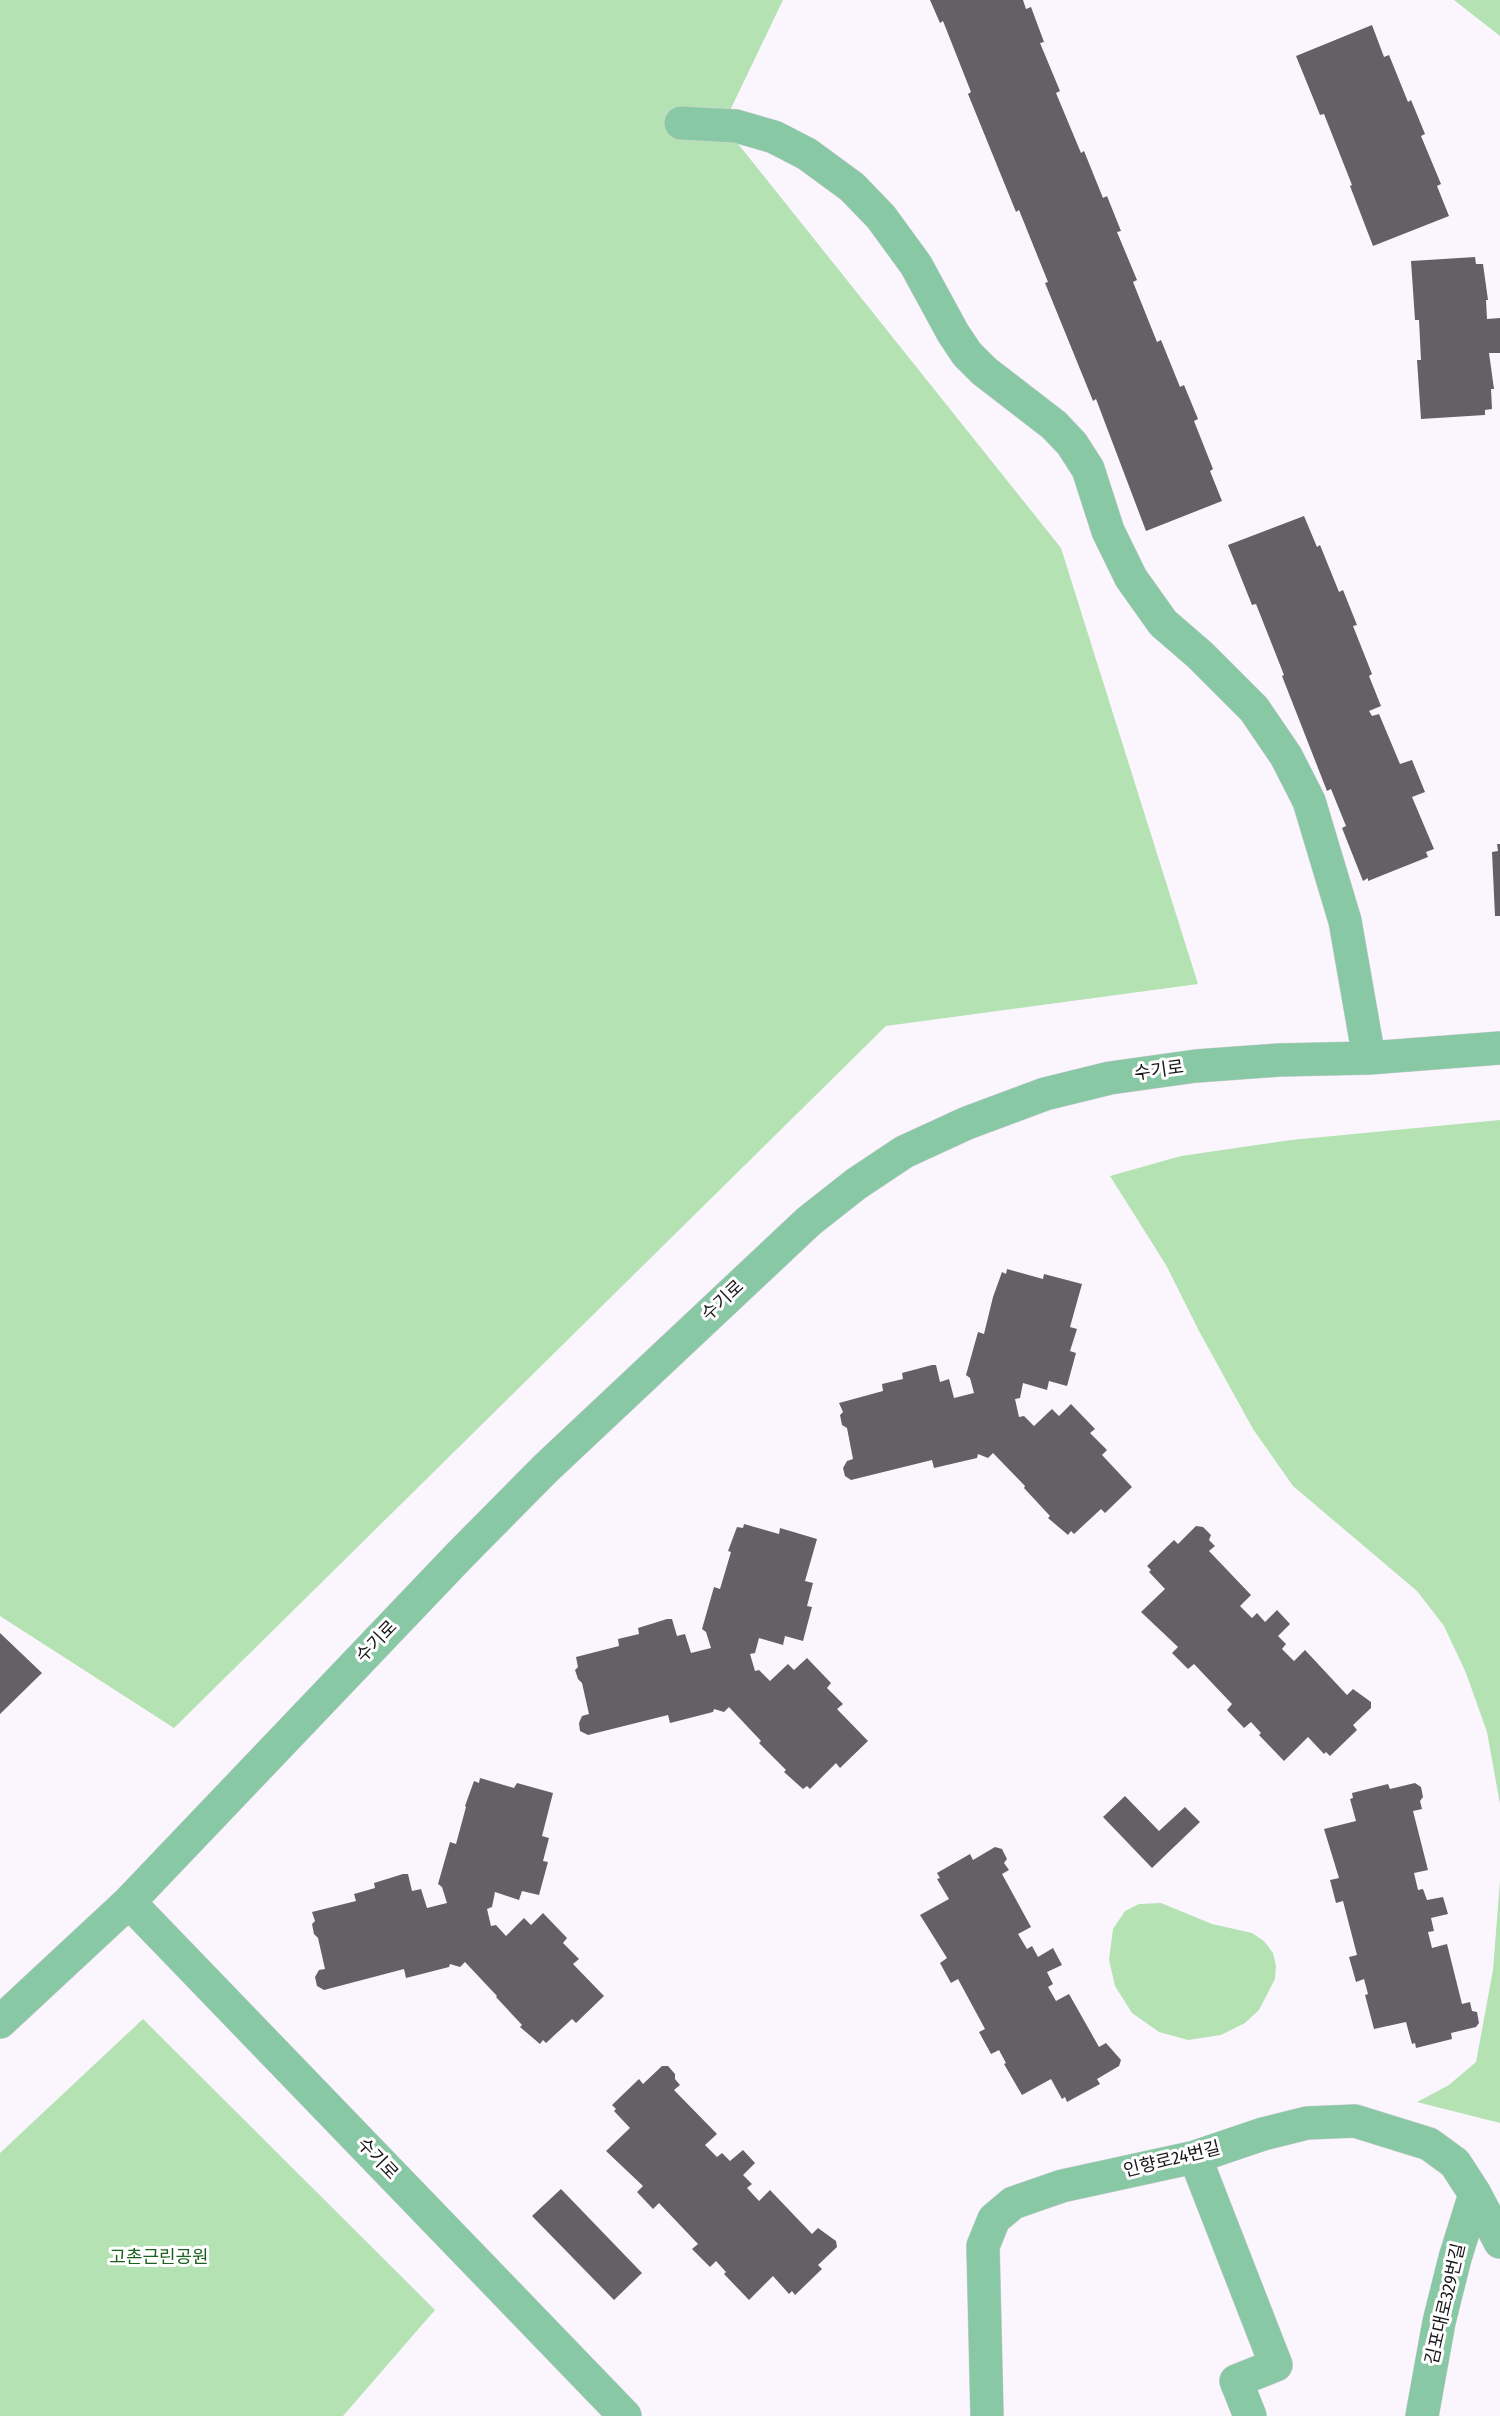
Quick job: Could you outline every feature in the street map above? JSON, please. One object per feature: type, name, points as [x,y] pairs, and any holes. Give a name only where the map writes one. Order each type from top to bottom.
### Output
[{"type":"street","points":[[681,123],[736,126],[774,137],[807,154],[852,187],[881,217],[916,265],[967,354],[984,371],[1054,425],[1072,444],[1088,469],[1108,531],[1141,594],[1163,623],[1200,655],[1254,709],[1286,756],[1309,801],[1345,921],[1369,1058]]},
{"type":"street","name":"수기로","points":[[0,2022],[129,1902],[545,1469],[809,1221],[856,1184],[914,1147],[967,1123],[1045,1094],[1110,1078],[1196,1066],[1279,1060],[1369,1058],[1500,1048]]},
{"type":"street","name":"수기로","points":[[129,1902],[625,2416]]},
{"type":"street","name":"인향로24번길","points":[[987,2416],[982,2246],[994,2219],[1013,2204],[1062,2186],[1196,2157],[1263,2134],[1307,2123],[1355,2121],[1429,2144],[1455,2163],[1475,2194],[1500,2242]]},
{"type":"street","points":[[1196,2157],[1276,2365],[1236,2381],[1250,2416]]},
{"type":"street","name":"김포대로329번길","points":[[1422,2416],[1439,2322],[1455,2258],[1475,2194]]},
{"type":"green space","points":[[0,0],[783,0],[723,125],[1061,548],[1198,984],[886,1026],[174,1728],[0,1616]]},
{"type":"green space","points":[[1454,0],[1500,0],[1500,36]]},
{"type":"green space","points":[[1500,1120],[1500,1804],[1487,1732],[1466,1673],[1444,1626],[1417,1591],[1293,1486],[1253,1429],[1166,1265],[1110,1176],[1181,1156],[1291,1140]]},
{"type":"green space","points":[[1500,1881],[1500,2123],[1417,2102],[1449,2085],[1476,2062],[1493,1970]]},
{"type":"green space","points":[[1161,1903],[1212,1924],[1252,1933],[1264,1941],[1273,1953],[1276,1966],[1275,1979],[1259,2010],[1245,2023],[1221,2035],[1188,2040],[1159,2032],[1132,2013],[1115,1986],[1109,1960],[1113,1929],[1125,1911],[1139,1904]]},
{"type":"green space","name":"고촌근린공원","points":[[143,2019],[435,2310],[343,2416],[0,2416],[0,2153]]},
{"type":"building","points":[[930,0],[1023,0],[1026,9],[1031,7],[1044,42],[1040,43],[1060,91],[1056,93],[1081,153],[1084,151],[1103,198],[1107,196],[1121,231],[1117,232],[1137,280],[1133,282],[1157,342],[1161,340],[1180,387],[1184,385],[1198,419],[1194,421],[1213,469],[1210,471],[1222,501],[1146,531],[1096,399],[1093,401],[1045,283],[1048,282],[1019,210],[1016,212],[968,94],[971,92],[943,21],[940,23]]},
{"type":"building","points":[[1372,25],[1384,57],[1389,55],[1408,102],[1411,100],[1425,134],[1421,136],[1441,184],[1437,186],[1449,216],[1373,246],[1324,114],[1320,115],[1296,56]]},
{"type":"building","points":[[1475,257],[1476,264],[1483,264],[1488,300],[1486,300],[1487,319],[1500,318],[1500,353],[1489,353],[1494,389],[1491,389],[1492,409],[1485,410],[1485,415],[1421,419],[1417,360],[1421,360],[1419,320],[1415,320],[1411,261]]},
{"type":"building","points":[[1304,516],[1317,547],[1320,545],[1339,592],[1343,590],[1357,625],[1353,626],[1372,674],[1369,676],[1381,706],[1369,711],[1372,716],[1379,714],[1400,764],[1412,760],[1425,792],[1412,797],[1434,849],[1426,852],[1428,857],[1368,881],[1368,878],[1363,881],[1342,828],[1346,826],[1331,789],[1327,791],[1256,604],[1252,605],[1228,545]]},
{"type":"building","points":[[1497,844],[1500,844],[1500,916],[1495,916],[1492,852],[1498,851]]},
{"type":"building","points":[[1007,1269],[1043,1279],[1044,1274],[1082,1284],[1070,1327],[1077,1329],[1070,1351],[1076,1353],[1067,1386],[1049,1381],[1047,1390],[1023,1383],[1020,1398],[1015,1399],[1019,1417],[1024,1416],[1034,1426],[1052,1409],[1059,1416],[1071,1404],[1095,1429],[1090,1433],[1107,1450],[1102,1455],[1132,1487],[1105,1513],[1101,1509],[1074,1534],[1071,1531],[1068,1535],[1048,1518],[1050,1516],[1024,1488],[1025,1486],[993,1453],[988,1458],[978,1454],[977,1458],[934,1468],[932,1460],[851,1480],[845,1476],[843,1468],[847,1461],[853,1459],[847,1428],[842,1425],[840,1415],[843,1412],[839,1403],[883,1391],[882,1384],[903,1379],[902,1373],[932,1365],[936,1365],[940,1382],[949,1379],[954,1398],[974,1393],[970,1378],[966,1375],[978,1332],[984,1334],[993,1297],[1002,1272],[1006,1274]]},
{"type":"building","points":[[744,1524],[779,1534],[780,1528],[817,1539],[805,1581],[813,1583],[807,1606],[812,1607],[803,1641],[785,1636],[783,1645],[759,1638],[755,1653],[750,1654],[755,1671],[759,1670],[770,1681],[788,1664],[794,1670],[807,1658],[831,1683],[827,1688],[843,1704],[837,1709],[868,1741],[840,1768],[836,1763],[810,1789],[807,1786],[803,1789],[784,1772],[786,1770],[759,1743],[761,1741],[729,1707],[724,1712],[714,1709],[713,1712],[670,1723],[668,1715],[588,1735],[580,1731],[579,1723],[582,1716],[589,1714],[582,1683],[575,1670],[578,1667],[576,1657],[619,1646],[618,1639],[639,1634],[638,1628],[667,1619],[672,1619],[677,1636],[685,1634],[691,1653],[711,1648],[706,1632],[702,1629],[714,1587],[720,1589],[731,1552],[728,1551],[737,1527],[743,1528]]},
{"type":"building","points":[[1196,1526],[1203,1527],[1211,1535],[1209,1540],[1215,1546],[1209,1551],[1251,1595],[1240,1606],[1252,1618],[1257,1613],[1265,1622],[1277,1610],[1290,1624],[1278,1636],[1286,1644],[1282,1649],[1294,1661],[1305,1650],[1347,1695],[1353,1689],[1371,1702],[1371,1708],[1353,1725],[1357,1730],[1330,1756],[1326,1752],[1324,1754],[1308,1737],[1284,1761],[1259,1735],[1261,1733],[1251,1722],[1244,1728],[1227,1710],[1232,1704],[1194,1664],[1188,1669],[1172,1653],[1178,1647],[1141,1612],[1165,1589],[1149,1572],[1151,1570],[1147,1566],[1174,1540],[1178,1544]]},
{"type":"building","points":[[0,1633],[42,1673],[0,1714]]},
{"type":"building","points":[[480,1778],[514,1788],[517,1783],[553,1793],[542,1836],[549,1838],[543,1861],[548,1862],[539,1895],[522,1891],[519,1900],[495,1892],[492,1907],[487,1909],[491,1926],[496,1925],[506,1936],[524,1918],[531,1925],[543,1913],[567,1938],[563,1943],[579,1959],[573,1964],[604,1996],[576,2023],[572,2019],[546,2043],[543,2040],[540,2044],[520,2027],[522,2025],[465,1962],[460,1967],[450,1964],[449,1967],[406,1978],[404,1969],[324,1990],[317,1986],[315,1977],[319,1970],[325,1969],[318,1938],[314,1934],[312,1924],[315,1921],[312,1912],[356,1901],[354,1894],[375,1888],[374,1883],[403,1874],[408,1874],[412,1891],[421,1889],[427,1908],[447,1903],[442,1887],[438,1884],[450,1842],[456,1844],[474,1781],[479,1783]]},
{"type":"building","points":[[1415,1783],[1421,1787],[1423,1797],[1420,1801],[1422,1809],[1413,1811],[1428,1870],[1414,1873],[1418,1890],[1423,1889],[1427,1900],[1443,1897],[1448,1914],[1431,1918],[1434,1931],[1428,1932],[1432,1948],[1447,1944],[1462,2004],[1470,2002],[1472,2011],[1477,2012],[1479,2023],[1476,2027],[1451,2033],[1452,2039],[1416,2048],[1415,2043],[1412,2044],[1406,2022],[1374,2029],[1365,1995],[1368,1994],[1364,1979],[1356,1982],[1349,1957],[1357,1955],[1343,1901],[1336,1903],[1330,1880],[1339,1878],[1324,1829],[1356,1821],[1350,1799],[1353,1798],[1352,1793],[1388,1784],[1390,1789]]},
{"type":"building","points":[[1125,1796],[1159,1831],[1185,1807],[1200,1822],[1152,1868],[1103,1817]]},
{"type":"building","points":[[995,1847],[1002,1849],[1007,1859],[1004,1863],[1009,1870],[1002,1874],[1031,1927],[1018,1934],[1027,1949],[1032,1946],[1038,1957],[1053,1948],[1062,1965],[1047,1972],[1053,1984],[1048,1987],[1056,2001],[1069,1994],[1099,2047],[1106,2043],[1121,2060],[1119,2066],[1097,2079],[1100,2084],[1067,2102],[1065,2097],[1062,2099],[1051,2079],[1022,2095],[1004,2064],[1006,2063],[999,2050],[991,2054],[979,2032],[985,2029],[958,1979],[951,1983],[940,1963],[947,1958],[920,1915],[949,1899],[937,1879],[940,1878],[937,1873],[970,1854],[973,1860]]},
{"type":"building","points":[[662,2066],[668,2066],[675,2074],[675,2079],[680,2085],[674,2090],[717,2134],[705,2145],[717,2157],[722,2153],[730,2161],[743,2150],[755,2163],[743,2175],[752,2184],[747,2188],[759,2201],[770,2190],[812,2234],[818,2228],[836,2241],[837,2247],[818,2265],[822,2269],[795,2295],[792,2291],[789,2294],[773,2276],[749,2300],[724,2274],[726,2272],[716,2261],[710,2267],[692,2249],[698,2244],[659,2203],[653,2209],[637,2192],[643,2186],[606,2151],[630,2128],[614,2111],[616,2109],[612,2105],[639,2079],[643,2084]]},
{"type":"building","points":[[561,2189],[642,2273],[614,2300],[532,2216]]}]
